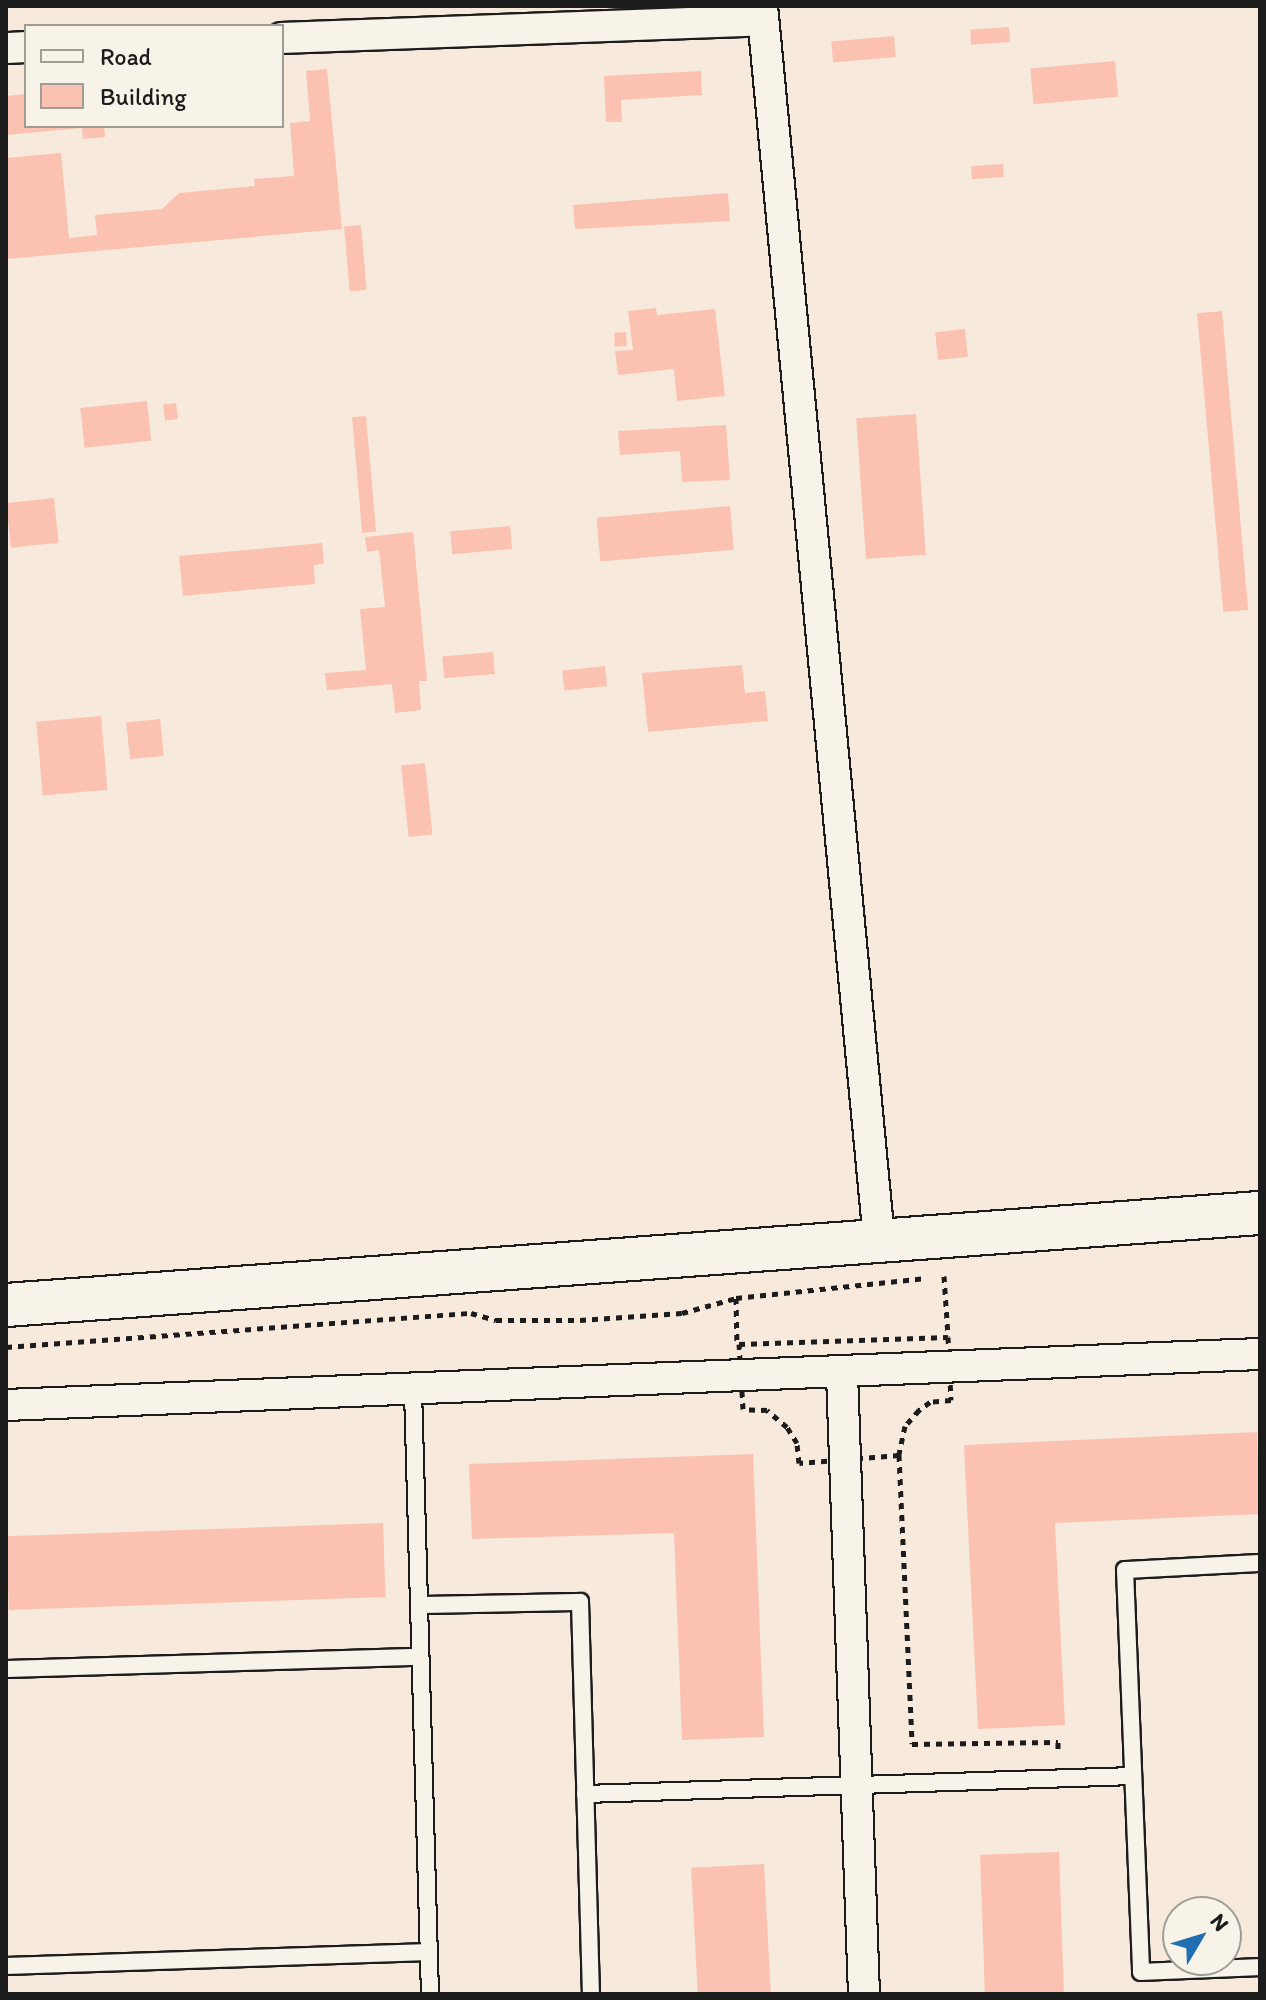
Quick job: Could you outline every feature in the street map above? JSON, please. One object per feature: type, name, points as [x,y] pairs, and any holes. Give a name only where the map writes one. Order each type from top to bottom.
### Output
[{"type":"street","points":[[284,38],[762,13],[879,1239]]},
{"type":"street","points":[[6,1305],[1260,1213]]},
{"type":"street","points":[[6,1405],[842,1374],[1260,1354]]},
{"type":"street","points":[[842,1374],[864,1994]]},
{"type":"lane","points":[[413,1390],[430,1994]]},
{"type":"lane","points":[[1260,1563],[1125,1570],[1141,1972],[1260,1967]]},
{"type":"lane","points":[[419,1605],[580,1602],[591,1994]]},
{"type":"lane","points":[[6,1669],[420,1657]]},
{"type":"lane","points":[[585,1794],[1133,1776]]},
{"type":"lane","points":[[6,1966],[429,1952]]},
{"type":"path","points":[[6,1347],[471,1313],[496,1320],[580,1320],[682,1313],[736,1298],[739,1344],[723,1345]]},
{"type":"path","points":[[899,1455],[912,1744],[1058,1742],[1058,1779]]},
{"type":"building","points":[[1009,27],[1010,42],[971,45],[970,30]]},
{"type":"building","points":[[894,36],[896,57],[833,62],[831,41]]},
{"type":"building","points":[[1115,61],[1118,97],[1033,104],[1030,68]]},
{"type":"building","points":[[327,69],[342,229],[6,259],[6,158],[61,153],[69,238],[97,235],[95,215],[162,209],[179,193],[255,186],[254,179],[294,176],[290,123],[310,121],[306,71]]},
{"type":"building","points":[[701,71],[702,95],[621,100],[622,122],[606,122],[604,76]]},
{"type":"building","points":[[24,94],[24,128],[82,128],[6,135],[6,96]]},
{"type":"building","points":[[82,128],[104,128],[105,137],[83,139]]},
{"type":"building","points":[[1003,164],[1004,177],[972,179],[971,166]]},
{"type":"building","points":[[728,193],[730,221],[575,229],[573,205]]},
{"type":"building","points":[[361,225],[367,290],[350,291],[344,226]]},
{"type":"building","points":[[656,308],[657,315],[715,309],[725,396],[677,401],[674,369],[618,375],[615,351],[633,350],[628,311]]},
{"type":"building","points":[[1222,311],[1248,610],[1223,612],[1197,313]]},
{"type":"building","points":[[965,329],[968,357],[938,360],[935,332]]},
{"type":"building","points":[[626,332],[627,346],[615,347],[614,333]]},
{"type":"building","points":[[147,401],[151,441],[85,448],[80,408]]},
{"type":"building","points":[[176,403],[178,419],[165,420],[163,405]]},
{"type":"building","points":[[916,414],[926,555],[866,559],[856,418]]},
{"type":"building","points":[[366,416],[376,532],[362,533],[352,417]]},
{"type":"building","points":[[726,425],[730,480],[682,482],[680,451],[620,455],[618,431]]},
{"type":"building","points":[[54,498],[59,543],[11,548],[6,503]]},
{"type":"building","points":[[730,506],[734,550],[600,562],[597,518]]},
{"type":"building","points":[[510,526],[512,549],[452,554],[450,531]]},
{"type":"building","points":[[413,532],[427,681],[419,681],[421,710],[395,713],[392,684],[327,690],[325,673],[366,670],[360,609],[385,607],[379,550],[367,552],[365,537]]},
{"type":"building","points":[[322,543],[324,564],[314,565],[315,584],[183,596],[179,556]]},
{"type":"building","points":[[493,652],[495,674],[444,678],[442,656]]},
{"type":"building","points":[[742,665],[745,693],[765,691],[768,721],[648,732],[642,673]]},
{"type":"building","points":[[605,666],[607,686],[564,690],[562,670]]},
{"type":"building","points":[[101,716],[107,790],[43,795],[36,722]]},
{"type":"building","points":[[160,719],[164,756],[130,759],[126,723]]},
{"type":"building","points":[[425,763],[433,835],[409,837],[401,766]]},
{"type":"building","points":[[1257,1432],[1260,1514],[1055,1523],[1065,1725],[978,1729],[964,1445]]},
{"type":"building","points":[[753,1454],[764,1737],[682,1740],[674,1533],[472,1539],[469,1464]]},
{"type":"building","points":[[383,1523],[386,1597],[9,1610],[6,1536]]},
{"type":"building","points":[[1059,1852],[1064,1994],[985,1994],[980,1855]]},
{"type":"building","points":[[764,1864],[771,1994],[698,1994],[691,1868]]}]
